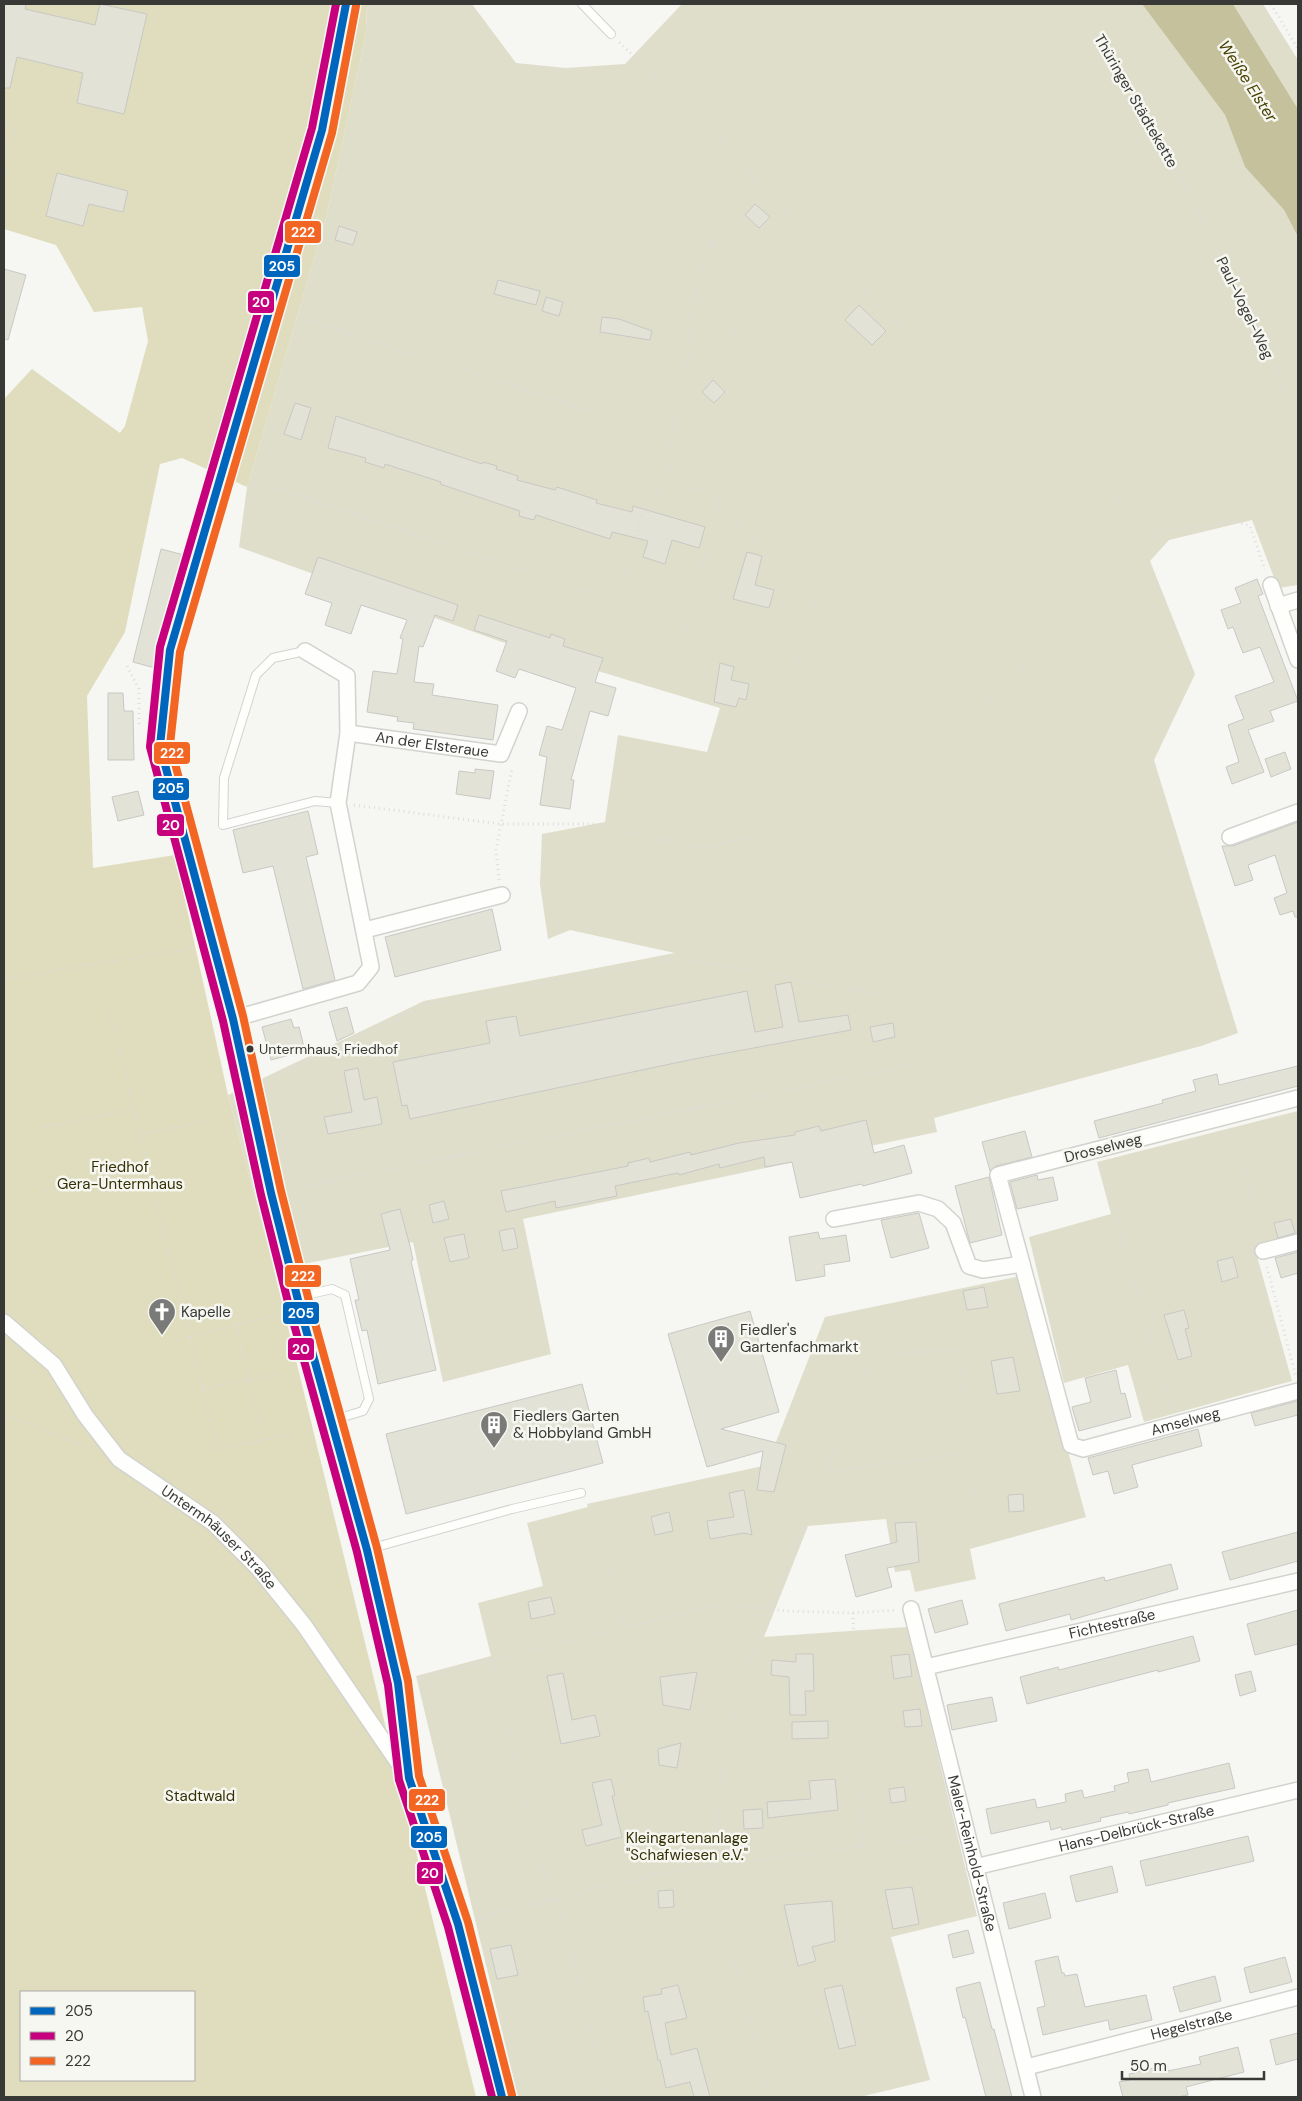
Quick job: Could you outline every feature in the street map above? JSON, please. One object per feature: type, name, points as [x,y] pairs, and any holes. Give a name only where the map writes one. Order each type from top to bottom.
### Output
[{"type":"main road","name":"Untermhäuser Straße","points":[[346,4],[322,130],[170,650],[160,746],[234,1019],[271,1193],[299,1302],[367,1550],[398,1683],[408,1778],[458,1924],[502,2097]]},
{"type":"street","points":[[1271,584],[1298,660]]},
{"type":"street","points":[[1278,606],[1298,600]]},
{"type":"street","points":[[234,1019],[358,983],[371,967],[338,803],[348,733],[347,676],[305,651]]},
{"type":"street","name":"An der Elsteraue","points":[[348,733],[507,758],[519,711]]},
{"type":"street","points":[[1230,837],[1298,812]]},
{"type":"street","points":[[365,930],[502,895]]},
{"type":"street","name":"Drosselweg","points":[[1070,1445],[998,1175],[1298,1098]]},
{"type":"street","points":[[834,1219],[919,1203],[938,1209],[952,1223],[969,1266],[983,1270],[1022,1264]]},
{"type":"street","points":[[1263,1251],[1298,1242]]},
{"type":"street","name":"Untermhäuser Straße","points":[[4,1322],[54,1366],[85,1415],[119,1459],[213,1523],[258,1568],[304,1625],[408,1778]]},
{"type":"street","name":"Amselweg","points":[[1070,1445],[1083,1449],[1298,1391]]},
{"type":"street","name":"Fichtestraße","points":[[926,1668],[1298,1581]]},
{"type":"street","name":"Maler-Reinhold-Straße","points":[[912,1609],[1033,2097]]},
{"type":"street","name":"Hans-Delbrück-Straße","points":[[975,1867],[1298,1790]]},
{"type":"street","name":"Hegelstraße","points":[[1027,2067],[1298,1997]]},
{"type":"lane","points":[[582,4],[611,34]]},
{"type":"lane","points":[[305,651],[273,658],[256,675],[224,778],[223,825],[315,801],[338,803]]},
{"type":"lane","points":[[299,1302],[332,1290],[345,1295],[370,1399],[363,1412],[331,1420]]},
{"type":"lane","points":[[367,1550],[512,1509],[581,1493]]},
{"type":"path","name":"Thüringer Städtekette","points":[[1080,4],[1192,199]]},
{"type":"path","points":[[1271,4],[1298,49]]},
{"type":"path","points":[[611,34],[735,154],[746,170],[832,255],[931,358],[1081,471],[1145,524],[1160,533]]},
{"type":"path","points":[[4,117],[13,129],[4,182]]},
{"type":"path","points":[[268,485],[620,602],[644,506],[658,496],[670,468],[671,437],[691,345],[690,315],[695,293],[718,225],[744,183],[746,170]]},
{"type":"path","name":"Paul-Vogel-Weg","points":[[1192,199],[1298,418]]},
{"type":"path","points":[[711,244],[774,306]]},
{"type":"path","points":[[695,293],[787,383]]},
{"type":"path","points":[[308,320],[671,437]]},
{"type":"path","points":[[665,479],[712,496],[812,602],[783,720]]},
{"type":"path","points":[[684,641],[718,502]]},
{"type":"path","points":[[338,803],[500,824],[594,824],[687,844],[709,846],[757,836],[874,797],[895,787],[1010,681],[1160,533],[1235,521],[1250,526],[1271,584]]},
{"type":"path","points":[[127,666],[139,689],[139,726]]},
{"type":"path","points":[[502,895],[496,850],[507,758]]},
{"type":"path","points":[[4,979],[214,944]]},
{"type":"path","points":[[248,1089],[426,1005],[675,958],[890,996],[902,1011],[908,1066],[271,1193]]},
{"type":"path","points":[[110,1011],[217,1449],[294,1434]]},
{"type":"path","points":[[42,1128],[134,1109]]},
{"type":"path","points":[[141,1135],[205,1122]]},
{"type":"path","points":[[1096,1150],[1176,1424]]},
{"type":"path","points":[[47,1191],[148,1166]]},
{"type":"path","points":[[190,1337],[236,1325],[299,1302]]},
{"type":"path","points":[[236,1325],[264,1441]]},
{"type":"path","points":[[769,2097],[718,1893],[713,1866],[724,1761],[739,1697],[769,1609],[873,1356],[950,1349],[958,1352],[973,1497]]},
{"type":"path","points":[[202,1389],[280,1373]]},
{"type":"path","points":[[4,1414],[119,1459]]},
{"type":"path","points":[[824,1472],[968,1454]]},
{"type":"path","points":[[610,1570],[624,1628]]},
{"type":"path","points":[[398,1683],[720,1604],[769,1609],[853,1613],[912,1609]]},
{"type":"path","points":[[853,1613],[862,1847]]},
{"type":"path","points":[[492,1660],[551,1900]]},
{"type":"path","points":[[458,1924],[664,1872],[966,1833]]},
{"type":"path","points":[[558,1898],[608,2097]]},
{"type":"path","points":[[839,2097],[846,2097]]},
{"type":"green space","name":"Stadtwald","points":[[4,4],[367,4],[366,34],[326,218],[247,487],[182,458],[160,464],[125,632],[87,696],[93,868],[175,855],[228,1095],[274,1270],[476,2097],[4,2097],[4,399],[32,369],[120,433],[125,426],[148,341],[142,307],[94,312],[56,245],[4,229]]},
{"type":"green space","points":[[367,4],[472,4],[516,63],[566,68],[625,64],[682,4],[1142,4],[1225,115],[1245,167],[1284,210],[1298,237],[1298,585],[1278,588],[1252,520],[1169,540],[1150,561],[1195,674],[1154,760],[1238,1033],[1201,1046],[934,1118],[937,1132],[523,1219],[551,1354],[443,1382],[413,1242],[274,1270],[228,1095],[424,1001],[675,953],[570,930],[548,939],[540,884],[542,834],[605,822],[618,735],[707,752],[720,708],[499,641],[239,547],[247,487],[326,218],[366,34]]},
{"type":"green space","points":[[1233,4],[1263,4],[1298,60],[1298,109]]},
{"type":"green space","points":[[1298,1111],[1298,1236],[1255,1249],[1292,1381],[1144,1422],[1128,1365],[1064,1383],[1029,1237],[1111,1214],[1097,1162]]},
{"type":"green space","name":"Kleingartenanlage \"Schafwiesen e.V.\"","points":[[1020,1276],[1086,1517],[970,1549],[976,1579],[915,1592],[910,1570],[895,1572],[886,1519],[808,1526],[764,1637],[907,1627],[977,1916],[891,1937],[930,2080],[860,2097],[518,2097],[416,1676],[491,1656],[478,1603],[543,1586],[527,1523],[588,1507],[587,1504],[767,1465],[825,1317]]},
{"type":"water","name":"Weiße Elster","points":[[1142,4],[1233,4],[1298,109],[1298,237],[1284,210],[1245,167],[1225,115]]},
{"type":"building","points":[[4,4],[26,4],[25,9],[95,25],[100,4],[147,14],[124,114],[77,103],[83,73],[17,57],[10,88],[4,88]]},
{"type":"building","points":[[57,173],[128,191],[123,212],[89,204],[83,226],[46,216]]},
{"type":"building","points":[[755,204],[770,217],[759,228],[745,215]]},
{"type":"building","points":[[339,226],[357,232],[353,245],[335,240]]},
{"type":"building","points":[[4,269],[26,275],[8,340],[4,339]]},
{"type":"building","points":[[498,280],[540,291],[536,305],[494,294]]},
{"type":"building","points":[[546,297],[563,302],[559,316],[542,311]]},
{"type":"building","points":[[859,305],[886,331],[872,345],[845,320]]},
{"type":"building","points":[[602,317],[619,319],[652,331],[650,340],[600,332]]},
{"type":"building","points":[[713,380],[725,392],[714,403],[702,392]]},
{"type":"building","points":[[295,403],[311,408],[301,440],[284,434]]},
{"type":"building","points":[[336,416],[482,464],[483,462],[497,466],[496,469],[518,476],[517,480],[555,490],[557,487],[597,500],[596,503],[632,512],[633,506],[705,527],[699,548],[672,540],[665,564],[643,557],[648,541],[612,532],[610,539],[536,515],[534,520],[519,516],[520,511],[440,484],[441,482],[385,464],[384,468],[365,462],[366,458],[328,448]]},
{"type":"building","points":[[161,549],[184,555],[158,646],[155,668],[133,662]]},
{"type":"building","points":[[747,552],[762,556],[755,585],[774,590],[769,608],[733,599]]},
{"type":"building","points":[[318,557],[458,605],[453,621],[435,615],[423,647],[419,646],[414,682],[434,684],[432,695],[498,705],[493,740],[413,729],[414,723],[397,721],[398,717],[367,712],[373,671],[397,674],[403,639],[400,638],[407,620],[361,605],[351,634],[325,625],[332,603],[305,594]]},
{"type":"building","points":[[1257,579],[1263,594],[1258,596],[1298,701],[1270,711],[1274,721],[1248,730],[1264,772],[1232,784],[1226,767],[1239,762],[1228,725],[1244,719],[1235,696],[1274,682],[1260,647],[1243,653],[1233,627],[1228,629],[1221,610],[1241,603],[1235,588]]},
{"type":"building","points":[[479,615],[550,638],[551,634],[565,639],[563,646],[603,658],[595,682],[616,688],[608,716],[590,711],[571,780],[574,780],[570,809],[540,805],[547,757],[539,755],[547,726],[562,730],[576,688],[519,669],[515,678],[496,671],[507,641],[474,630]]},
{"type":"building","points":[[720,663],[734,667],[731,680],[749,684],[746,700],[739,698],[736,707],[714,702]]},
{"type":"building","points":[[108,693],[123,693],[124,711],[133,711],[134,760],[108,760]]},
{"type":"building","points":[[1285,752],[1291,769],[1271,777],[1265,759]]},
{"type":"building","points":[[475,769],[494,771],[490,799],[456,794],[459,771],[475,773]]},
{"type":"building","points":[[138,791],[144,815],[118,821],[112,797]]},
{"type":"building","points":[[308,811],[318,854],[306,857],[335,980],[303,989],[273,866],[243,873],[233,830]]},
{"type":"building","points":[[1298,822],[1298,917],[1295,917],[1293,911],[1280,915],[1274,898],[1287,893],[1275,855],[1248,865],[1253,880],[1235,886],[1222,846],[1233,846]]},
{"type":"building","points":[[492,909],[501,950],[395,977],[385,937]]},
{"type":"building","points":[[791,982],[799,1022],[848,1015],[851,1030],[694,1059],[410,1119],[407,1105],[402,1106],[393,1062],[490,1043],[486,1021],[516,1016],[520,1036],[747,991],[755,1032],[783,1027],[775,985]]},
{"type":"building","points":[[347,1007],[354,1033],[337,1041],[329,1012]]},
{"type":"building","points":[[291,1019],[294,1028],[299,1027],[305,1051],[271,1060],[262,1027]]},
{"type":"building","points":[[893,1023],[895,1037],[873,1042],[870,1027]]},
{"type":"building","points":[[1298,1066],[1298,1086],[1099,1138],[1094,1121],[1163,1103],[1162,1100],[1196,1091],[1193,1080],[1217,1074],[1219,1085]]},
{"type":"building","points":[[358,1068],[364,1100],[377,1097],[382,1124],[328,1134],[324,1117],[352,1112],[344,1071]]},
{"type":"building","points":[[866,1120],[874,1153],[904,1145],[912,1173],[863,1186],[862,1184],[800,1198],[792,1162],[765,1167],[764,1157],[720,1168],[719,1164],[679,1175],[678,1173],[615,1186],[617,1196],[556,1208],[555,1201],[506,1212],[501,1191],[628,1166],[628,1163],[649,1158],[650,1162],[690,1152],[691,1155],[739,1143],[795,1135],[795,1132],[819,1126],[821,1131]]},
{"type":"building","points":[[1025,1131],[1032,1157],[996,1166],[990,1171],[982,1142]]},
{"type":"building","points":[[1037,1175],[1038,1180],[1053,1177],[1058,1200],[1017,1209],[1010,1182]]},
{"type":"building","points":[[989,1177],[1002,1235],[970,1243],[955,1186]]},
{"type":"building","points":[[444,1201],[449,1219],[433,1223],[429,1205]]},
{"type":"building","points":[[400,1209],[410,1246],[413,1260],[411,1261],[436,1370],[378,1384],[367,1330],[362,1331],[355,1300],[359,1300],[350,1259],[390,1250],[381,1214]]},
{"type":"building","points":[[919,1213],[929,1248],[891,1258],[881,1220]]},
{"type":"building","points":[[1291,1219],[1295,1233],[1278,1238],[1274,1223]]},
{"type":"building","points":[[514,1228],[518,1248],[503,1251],[499,1231]]},
{"type":"building","points":[[818,1232],[820,1239],[846,1235],[850,1261],[824,1265],[825,1276],[796,1281],[789,1237]]},
{"type":"building","points":[[464,1234],[469,1258],[450,1262],[444,1238]]},
{"type":"building","points":[[1298,1252],[1298,1273],[1281,1278],[1275,1258]]},
{"type":"building","points":[[1233,1257],[1238,1277],[1222,1282],[1217,1261]]},
{"type":"building","points":[[984,1287],[988,1307],[967,1310],[963,1291]]},
{"type":"building","points":[[1184,1310],[1189,1328],[1185,1329],[1192,1356],[1178,1360],[1164,1315]]},
{"type":"building","name":"Fiedler's Gartenfachmarkt","points":[[750,1311],[779,1412],[721,1429],[786,1445],[774,1492],[757,1490],[763,1451],[707,1467],[668,1334]]},
{"type":"building","points":[[1013,1357],[1020,1391],[997,1394],[991,1361]]},
{"type":"building","points":[[1116,1370],[1121,1394],[1125,1393],[1131,1417],[1079,1431],[1072,1407],[1091,1402],[1085,1378]]},
{"type":"building","name":"Fiedlers Garten & Hobbyland GmbH","points":[[582,1384],[603,1463],[406,1514],[386,1434]]},
{"type":"building","points":[[1298,1401],[1298,1415],[1255,1426],[1251,1413]]},
{"type":"building","points":[[1198,1429],[1202,1446],[1132,1465],[1138,1487],[1114,1494],[1108,1471],[1093,1475],[1088,1458]]},
{"type":"building","points":[[744,1490],[752,1535],[744,1533],[710,1539],[707,1521],[734,1517],[729,1493]]},
{"type":"building","points":[[1023,1494],[1024,1511],[1009,1512],[1008,1495]]},
{"type":"building","points":[[669,1512],[673,1531],[655,1535],[651,1517]]},
{"type":"building","points":[[916,1522],[919,1562],[887,1568],[892,1587],[856,1597],[845,1555],[897,1542],[895,1523]]},
{"type":"building","points":[[1298,1532],[1298,1561],[1230,1580],[1222,1552]]},
{"type":"building","points":[[1171,1564],[1178,1589],[1071,1620],[1070,1614],[1006,1631],[999,1604],[1104,1577],[1105,1581]]},
{"type":"building","points":[[551,1597],[555,1614],[531,1619],[528,1602]]},
{"type":"building","points":[[962,1600],[968,1624],[935,1633],[928,1609]]},
{"type":"building","points":[[1298,1610],[1298,1644],[1255,1655],[1247,1624]]},
{"type":"building","points":[[1193,1636],[1200,1661],[1027,1704],[1020,1677],[1058,1667],[1059,1670]]},
{"type":"building","points":[[796,1654],[813,1654],[814,1691],[805,1691],[806,1715],[790,1715],[789,1677],[771,1675],[772,1660],[796,1662]]},
{"type":"building","points":[[909,1654],[912,1676],[894,1679],[891,1656]]},
{"type":"building","points":[[1251,1671],[1256,1691],[1240,1696],[1235,1675]]},
{"type":"building","points":[[697,1672],[690,1710],[663,1705],[660,1677]]},
{"type":"building","points":[[563,1673],[572,1720],[595,1715],[600,1736],[561,1744],[547,1676]]},
{"type":"building","points":[[992,1697],[997,1721],[952,1730],[947,1705]]},
{"type":"building","points":[[920,1709],[922,1726],[905,1727],[903,1711]]},
{"type":"building","points":[[828,1721],[828,1738],[792,1739],[792,1722]]},
{"type":"building","points":[[681,1743],[677,1768],[659,1765],[658,1749]]},
{"type":"building","points":[[1229,1763],[1235,1788],[1129,1814],[1128,1812],[1100,1818],[1101,1821],[1062,1830],[1061,1827],[1051,1830],[1049,1821],[991,1834],[986,1809],[1035,1799],[1037,1808],[1066,1802],[1065,1794],[1082,1790],[1084,1798],[1115,1791],[1114,1786],[1129,1782],[1127,1773],[1148,1769],[1151,1782]]},
{"type":"building","points":[[611,1779],[615,1795],[612,1796],[622,1837],[586,1846],[582,1830],[602,1825],[592,1783]]},
{"type":"building","points":[[835,1779],[838,1810],[768,1818],[767,1802],[811,1799],[809,1781]]},
{"type":"building","points":[[904,1787],[906,1801],[891,1803],[889,1789]]},
{"type":"building","points":[[762,1809],[763,1828],[744,1829],[743,1810]]},
{"type":"building","points":[[1248,1836],[1254,1861],[1146,1886],[1140,1861]]},
{"type":"building","points":[[1112,1866],[1118,1892],[1076,1902],[1070,1876]]},
{"type":"building","points":[[912,1887],[919,1924],[893,1929],[885,1890]]},
{"type":"building","points":[[673,1890],[674,1907],[659,1908],[658,1891]]},
{"type":"building","points":[[1045,1893],[1051,1918],[1009,1929],[1003,1903]]},
{"type":"building","points":[[832,1901],[835,1941],[812,1947],[816,1961],[798,1966],[784,1905]]},
{"type":"building","points":[[968,1930],[974,1953],[953,1958],[948,1935]]},
{"type":"building","points":[[511,1945],[518,1975],[497,1979],[490,1949]]},
{"type":"building","points":[[1058,1956],[1062,1973],[1065,1976],[1077,1974],[1085,2007],[1146,1995],[1152,2020],[1110,2030],[1108,2020],[1043,2035],[1037,2008],[1045,2006],[1035,1961]]},
{"type":"building","points":[[1285,1957],[1292,1982],[1250,1993],[1244,1968]]},
{"type":"building","points":[[1215,1976],[1221,2001],[1180,2012],[1173,1987]]},
{"type":"building","points":[[980,1982],[1012,2097],[986,2097],[965,2017],[963,2018],[956,1988]]},
{"type":"building","points":[[678,1985],[687,2018],[665,2023],[671,2055],[697,2048],[710,2097],[694,2097],[690,2082],[666,2088],[660,2060],[658,2060],[648,2011],[645,2012],[643,1997],[662,1994],[661,1989]]},
{"type":"building","points":[[842,1985],[856,2045],[839,2049],[824,1989]]},
{"type":"building","points":[[1298,2033],[1298,2059],[1276,2065],[1270,2040]]},
{"type":"building","points":[[1238,2047],[1244,2072],[1186,2087],[1188,2095],[1177,2097],[1123,2097],[1119,2082],[1130,2080],[1129,2074],[1167,2065],[1168,2071],[1201,2064],[1199,2057]]},
{"type":"transit line","name":"20","points":[[336,4],[312,128],[160,647],[150,747],[223,1021],[261,1195],[290,1310],[357,1552],[388,1685],[399,1780],[448,1927],[492,2097]]},
{"type":"transit line","name":"205","points":[[346,4],[322,130],[170,650],[160,746],[233,1019],[271,1193],[300,1308],[367,1550],[398,1683],[409,1778],[458,1924],[502,2097]]},
{"type":"transit line","name":"222","points":[[356,6],[332,133],[180,652],[170,745],[243,1016],[281,1191],[310,1305],[377,1548],[408,1681],[419,1776],[468,1922],[512,2095]]},
{"type":"place","name":"Untermhaus, Friedhof","points":[[250,1049]]},
{"type":"place","name":"Kapelle","points":[[162,1336]]},
{"type":"place","name":"Fiedler's Gartenfachmarkt","points":[[721,1363]]},
{"type":"place","name":"Fiedlers Garten & Hobbyland GmbH","points":[[494,1449]]},
{"type":"park label","name":"Friedhof Gera-Untermhaus","points":[[120,1176]]}]
